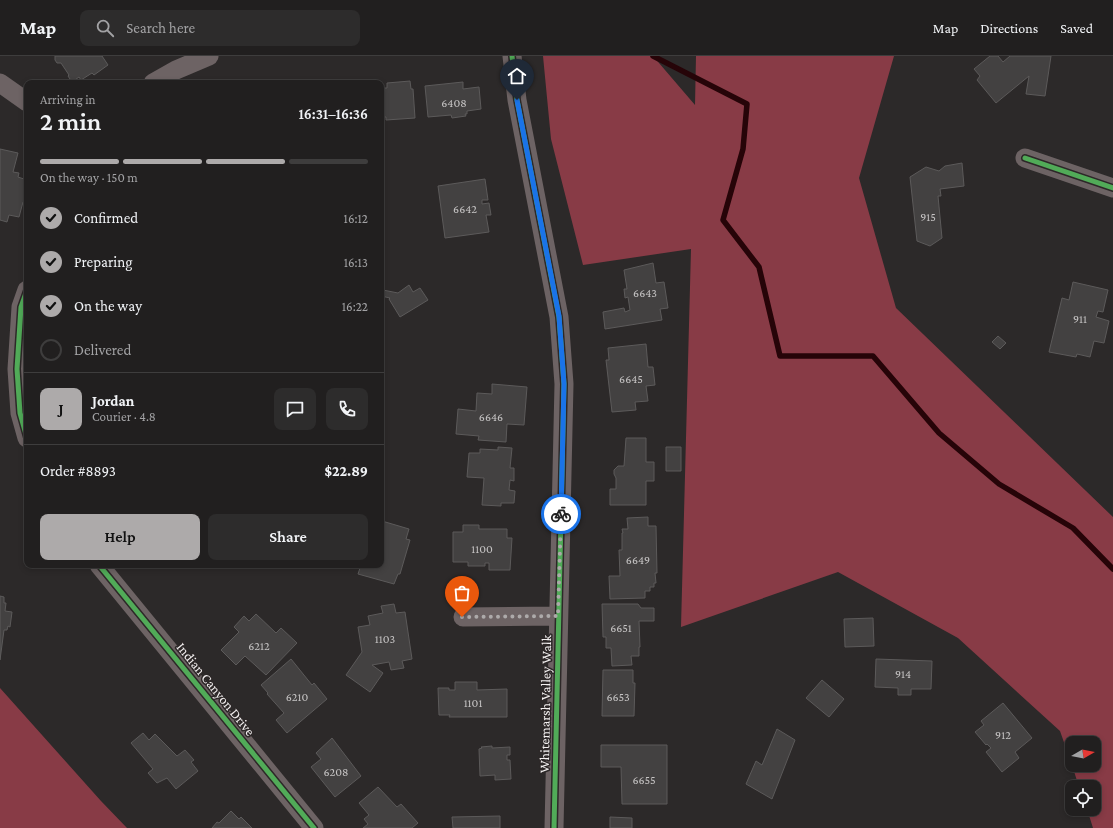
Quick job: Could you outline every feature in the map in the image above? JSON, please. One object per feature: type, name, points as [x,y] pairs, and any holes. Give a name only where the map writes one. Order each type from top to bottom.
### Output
[{"type":"street","points":[[158,80],[176,70],[209,56]]},
{"type":"street","name":"Whitemarsh Valley Walk","points":[[512,56],[517,100],[559,316],[564,384],[554,828]]},
{"type":"street","points":[[0,83],[24,100]]},
{"type":"street","points":[[1025,158],[1113,188]]},
{"type":"street","points":[[24,298],[21,307],[17,369],[20,413],[24,427]]},
{"type":"street","name":"Indian Canyon Drive","points":[[101,568],[314,828]]},
{"type":"street","points":[[462,617],[558,616]]},
{"type":"shaded area","points":[[543,56],[653,56],[695,105],[696,56],[894,56],[859,178],[896,308],[1113,517],[1113,828],[1093,828],[1089,816],[1101,816],[1101,780],[1077,780],[1074,772],[1101,772],[1101,736],[1065,736],[1065,745],[1060,731],[958,638],[838,572],[681,627],[691,249],[583,265],[551,139]]},
{"type":"shaded area","points":[[0,688],[101,801],[127,828],[0,828]]},
{"type":"building","points":[[55,56],[102,56],[108,65],[94,75],[92,73],[81,80],[79,77],[75,80],[71,80],[61,63],[57,63]]},
{"type":"building","points":[[990,56],[998,56],[1003,62],[1010,56],[1051,56],[1045,96],[1026,94],[1029,76],[996,103],[977,80],[980,76],[974,69]]},
{"type":"building","points":[[410,81],[411,89],[413,89],[415,118],[386,120],[386,117],[384,117],[384,88],[387,88],[387,83]]},
{"type":"building","points":[[463,82],[463,89],[479,87],[481,109],[467,111],[467,114],[465,114],[466,116],[452,118],[451,115],[428,117],[425,86]]},
{"type":"building","points":[[0,149],[18,153],[13,172],[19,173],[18,177],[24,179],[24,202],[19,217],[9,215],[7,222],[0,220]]},
{"type":"building","points":[[962,163],[964,186],[940,189],[941,196],[938,196],[942,238],[930,246],[917,241],[910,177],[926,167],[939,171],[945,166]]},
{"type":"building","points":[[485,179],[488,200],[482,200],[482,204],[489,203],[491,215],[486,215],[489,232],[445,238],[438,186]]},
{"type":"building","points":[[653,263],[656,283],[664,282],[668,308],[660,309],[662,320],[605,329],[603,312],[624,308],[625,312],[630,310],[628,297],[625,298],[624,289],[627,289],[624,270]]},
{"type":"building","points":[[1073,282],[1108,290],[1103,312],[1098,311],[1096,317],[1109,321],[1104,343],[1094,341],[1090,357],[1077,354],[1076,357],[1049,352],[1062,298],[1069,300]]},
{"type":"building","points":[[409,285],[413,292],[420,288],[428,300],[400,317],[389,299],[390,298],[384,297],[384,290],[398,293]]},
{"type":"building","points":[[998,336],[1006,343],[1000,349],[992,342]]},
{"type":"building","points":[[646,344],[648,367],[653,367],[655,385],[646,386],[648,401],[635,402],[636,410],[612,412],[606,360],[609,360],[608,348]]},
{"type":"building","points":[[492,384],[527,387],[524,425],[507,424],[506,442],[478,440],[479,436],[456,434],[458,409],[476,411],[477,393],[492,394]]},
{"type":"building","points":[[626,438],[646,438],[646,462],[654,462],[654,481],[646,481],[646,505],[610,505],[610,489],[616,489],[614,470],[618,466],[624,466]]},
{"type":"building","points":[[498,447],[512,448],[510,468],[514,468],[514,481],[510,480],[509,490],[515,491],[514,503],[501,503],[501,506],[482,505],[484,478],[467,477],[469,453],[480,453],[480,449],[498,450]]},
{"type":"building","points":[[666,447],[681,447],[681,471],[666,471]]},
{"type":"building","points":[[648,517],[648,526],[656,526],[656,583],[654,583],[654,587],[650,587],[650,591],[645,591],[645,598],[610,599],[609,576],[620,576],[619,550],[622,550],[622,529],[628,529],[627,518]]},
{"type":"building","points":[[384,522],[409,529],[406,539],[410,540],[400,574],[398,574],[394,584],[358,574],[360,568],[384,568]]},
{"type":"building","points":[[463,525],[479,525],[479,529],[507,529],[507,538],[512,538],[510,570],[489,570],[489,563],[485,563],[485,566],[468,566],[468,562],[453,562],[453,532],[463,532]]},
{"type":"building","points":[[0,596],[4,597],[4,603],[6,603],[5,611],[12,612],[10,627],[8,626],[7,630],[4,630],[0,660]]},
{"type":"building","points":[[394,604],[396,613],[405,612],[412,659],[402,661],[404,668],[391,670],[389,662],[372,665],[383,673],[370,692],[346,675],[362,652],[358,627],[370,625],[368,616],[383,613],[381,606]]},
{"type":"building","points":[[602,604],[638,604],[641,608],[654,608],[654,621],[639,621],[639,656],[631,656],[632,665],[612,666],[611,648],[606,648],[606,637],[603,637]]},
{"type":"building","points":[[256,614],[276,633],[281,628],[297,643],[266,675],[245,656],[236,665],[221,650],[239,632],[234,627],[244,616],[249,621]]},
{"type":"building","points":[[873,618],[874,646],[845,647],[844,619]]},
{"type":"building","points":[[291,659],[312,685],[314,683],[327,699],[287,733],[276,720],[284,713],[261,685]]},
{"type":"building","points":[[876,659],[932,661],[931,689],[911,689],[911,695],[898,695],[898,688],[875,687]]},
{"type":"building","points":[[603,670],[633,670],[633,683],[635,683],[634,716],[602,716]]},
{"type":"building","points":[[822,680],[844,699],[829,717],[806,698]]},
{"type":"building","points":[[455,682],[477,682],[477,690],[507,689],[507,717],[449,717],[450,715],[439,715],[438,688],[449,688],[449,690],[455,690]]},
{"type":"building","points":[[1003,703],[1032,738],[1015,752],[1019,758],[1002,772],[986,752],[991,748],[987,744],[986,745],[975,732],[984,725],[981,721]]},
{"type":"building","points":[[777,729],[795,740],[772,799],[746,784],[756,761],[762,765]]},
{"type":"building","points":[[143,733],[149,740],[155,734],[177,756],[185,750],[194,760],[191,762],[198,771],[176,789],[167,778],[157,783],[148,773],[153,769],[131,743]]},
{"type":"building","points":[[332,738],[361,776],[335,797],[311,767],[321,759],[316,753]]},
{"type":"building","points":[[601,745],[667,745],[667,804],[622,804],[621,767],[601,767]]},
{"type":"building","points":[[492,746],[492,748],[510,747],[510,755],[507,755],[507,760],[510,760],[511,779],[495,780],[495,775],[480,776],[479,749],[482,748],[481,747]]},
{"type":"building","points":[[378,787],[397,807],[401,804],[418,823],[412,828],[363,828],[368,824],[364,819],[369,815],[359,803]]},
{"type":"building","points":[[231,811],[239,819],[241,817],[252,828],[212,828]]},
{"type":"building","points":[[500,816],[500,828],[453,828],[452,817]]},
{"type":"building","points":[[610,817],[632,818],[632,828],[610,828]]},
{"type":"waterway","points":[[653,56],[747,104],[743,149],[723,220],[759,267],[780,356],[873,356],[939,433],[999,484],[1073,528],[1113,569]]},
{"type":"cycle path","points":[[512,56],[517,100],[559,317],[564,384],[554,828]]},
{"type":"cycle path","points":[[1025,158],[1113,188]]},
{"type":"cycle path","points":[[24,298],[21,307],[17,369],[20,413],[24,427]]},
{"type":"cycle path","points":[[101,568],[314,828]]},
{"type":"way so far","points":[[462,617],[558,616],[561,514]]},
{"type":"route","points":[[517,100],[542,235],[559,316],[564,384],[561,514]]}]
